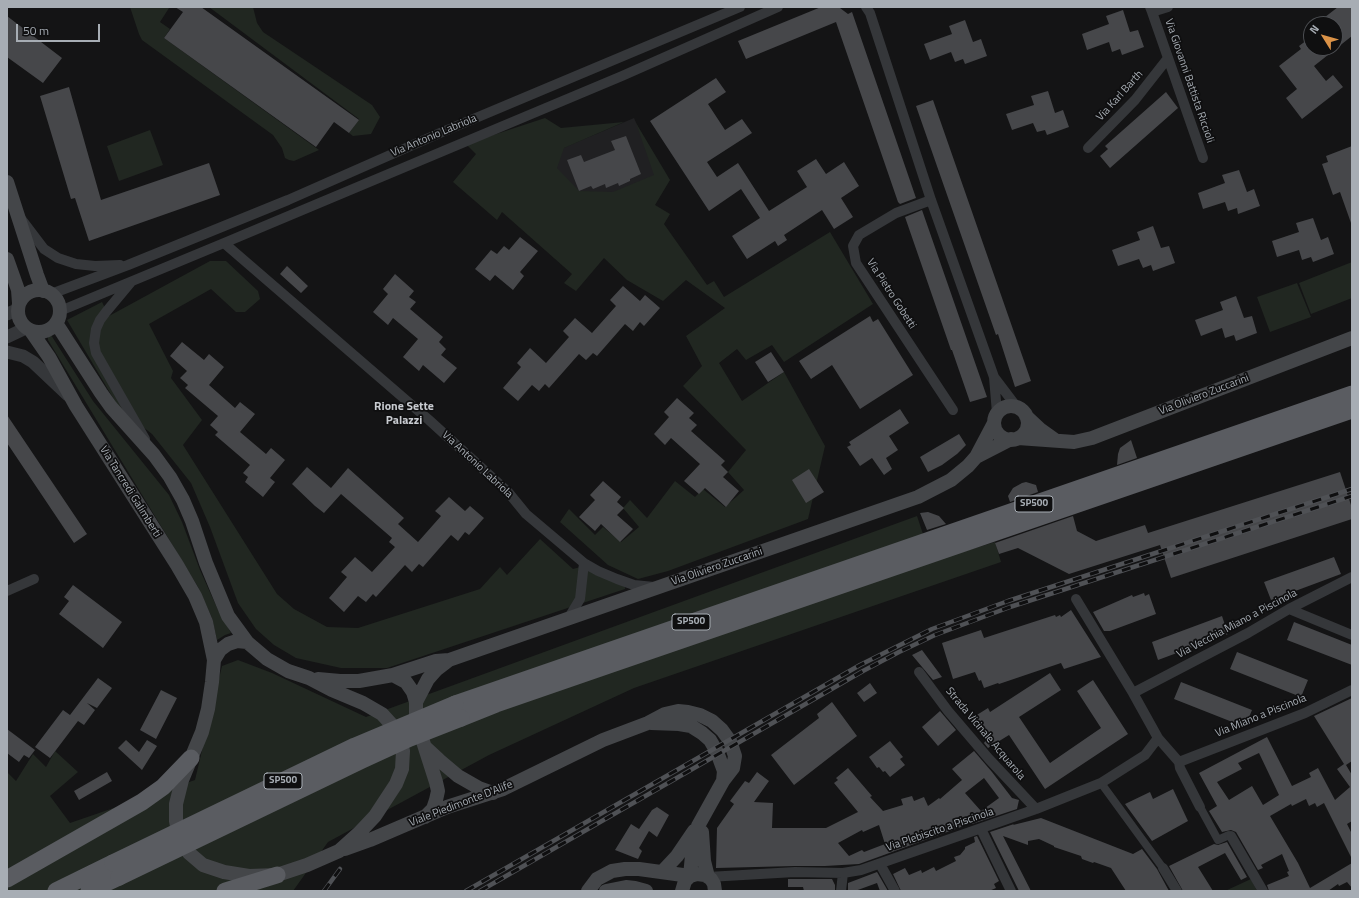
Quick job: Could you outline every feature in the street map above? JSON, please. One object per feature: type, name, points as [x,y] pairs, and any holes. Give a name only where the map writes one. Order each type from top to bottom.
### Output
[{"type":"highway","name":"SP500","points":[[56,891],[116,870],[355,746],[1306,418],[1352,394]]},
{"type":"highway","name":"SP500","points":[[1306,418],[1352,410]]},
{"type":"highway","points":[[7,879],[142,802],[163,787],[191,758]]},
{"type":"highway","name":"SP500","points":[[89,891],[116,870]]},
{"type":"highway","points":[[225,891],[277,875]]},
{"type":"main road","points":[[7,182],[47,292]]},
{"type":"main road","points":[[7,259],[18,290],[15,309],[21,323],[29,330],[38,332],[46,331],[58,317],[57,300],[47,292],[35,290],[29,292],[23,297],[15,309]]},
{"type":"main road","name":"Via Tancredi Galimberti","points":[[29,330],[49,357],[73,401],[177,565],[195,596],[206,622],[214,660],[208,709],[202,732],[182,780],[176,804],[176,821],[179,837],[189,853],[203,865],[224,872],[249,876],[277,875],[307,866],[339,851],[359,833],[385,803],[396,784],[402,769],[403,751],[398,736],[392,725],[382,714],[363,703],[332,690],[309,678],[288,671],[267,659],[247,642],[228,616],[217,591],[183,500],[170,477],[154,455],[100,393],[58,317]]},
{"type":"main road","name":"Via Oliviero Zuccarini","points":[[995,418],[997,433],[1001,437],[1074,442],[1092,438],[1352,338]]},
{"type":"main road","points":[[995,418],[1005,407],[1021,411],[1055,440]]},
{"type":"main road","points":[[1015,439],[1026,430],[1028,425],[1021,411]]},
{"type":"main road","name":"Via Oliviero Zuccarini","points":[[976,457],[995,418]]},
{"type":"main road","name":"Via Oliviero Zuccarini","points":[[416,702],[428,679],[436,670],[449,660],[918,497],[951,480],[976,457],[1015,439]]},
{"type":"main road","points":[[214,660],[220,650],[228,644],[237,641],[247,642]]},
{"type":"main road","name":"Via Oliviero Zuccarini","points":[[393,675],[436,660],[449,660]]},
{"type":"main road","points":[[393,675],[410,685],[416,702],[416,713],[424,745],[438,790],[433,809],[425,817]]},
{"type":"main road","name":"Via Tancredi Galimberti","points":[[309,678],[358,681],[393,675]]},
{"type":"main road","name":"Viale Piedimonte D'Alife","points":[[339,851],[370,840],[447,807],[503,790],[603,740],[648,723],[679,724],[691,726],[710,740],[717,752],[724,771],[723,781],[700,822],[693,845],[690,876]]},
{"type":"main road","points":[[424,745],[458,776],[479,788],[493,793]]},
{"type":"main road","points":[[662,872],[677,856],[700,822]]},
{"type":"main road","name":"Viale Piedimonte D'Alife","points":[[700,822],[704,862],[714,886]]},
{"type":"main road","points":[[588,891],[597,879],[612,871],[639,869],[690,876],[702,874],[714,886]]},
{"type":"main road","points":[[682,891],[684,884],[690,876]]},
{"type":"main road","points":[[606,891],[626,887],[646,891]]},
{"type":"street","name":"Via Antonio Labriola","points":[[47,292],[128,265],[295,197],[447,130],[740,7]]},
{"type":"street","name":"Via Antonio Labriola","points":[[58,317],[132,281],[622,76],[778,7]]},
{"type":"street","points":[[866,7],[872,20],[931,200],[994,377],[995,418]]},
{"type":"street","points":[[1151,10],[1168,7]]},
{"type":"street","name":"Via Giovanni Battista Riccioli","points":[[1151,10],[1203,158]]},
{"type":"street","name":"Via Karl Barth","points":[[1088,148],[1135,100],[1168,58]]},
{"type":"street","name":"Via Pietro Gobetti","points":[[931,200],[896,213],[859,235],[853,246],[856,263],[952,410]]},
{"type":"street","name":"Via Antonio Labriola","points":[[18,214],[44,249],[58,258],[76,264],[95,266],[128,265]]},
{"type":"street","name":"Via Antonio Labriola","points":[[224,243],[429,420],[508,492],[526,514],[584,563],[598,571],[634,585],[656,588]]},
{"type":"street","name":"Via Antonio Labriola","points":[[96,329],[106,312],[132,281]]},
{"type":"street","name":"Via Tancredi Galimberti","points":[[96,329],[94,343],[96,353],[154,455]]},
{"type":"street","points":[[7,337],[29,330]]},
{"type":"street","points":[[7,352],[23,356],[33,362],[73,401]]},
{"type":"street","points":[[994,377],[1021,411]]},
{"type":"street","points":[[568,619],[580,599],[584,563]]},
{"type":"street","name":"Via Vecchia Miano a Piscinola","points":[[1133,693],[1248,633],[1289,609],[1352,577]]},
{"type":"street","points":[[7,591],[34,579]]},
{"type":"street","points":[[1076,599],[1133,693],[1158,738],[1178,762],[1218,840],[1229,835],[1231,836],[1263,891]]},
{"type":"street","points":[[1289,609],[1352,635]]},
{"type":"street","name":"Strada Vicinale Acquarola","points":[[919,672],[948,711],[989,759],[1036,809]]},
{"type":"street","name":"Via Miano a Piscinola","points":[[1178,762],[1305,713],[1352,690]]},
{"type":"street","name":"Via Plebiscito a Piscinola","points":[[714,886],[795,872],[843,873],[861,870],[880,864],[933,844],[982,829],[1101,783],[1145,756],[1158,738]]},
{"type":"street","points":[[1101,783],[1163,868],[1177,891]]},
{"type":"street","points":[[982,829],[1011,891]]},
{"type":"street","points":[[880,864],[894,891]]},
{"type":"street","points":[[841,891],[843,873]]},
{"type":"shaded area","points":[[130,7],[169,8],[160,22],[170,29],[164,38],[319,150],[294,161],[285,158],[282,148],[273,135],[142,40]]},
{"type":"shaded area","points":[[209,7],[253,7],[257,23],[263,32],[372,105],[380,117],[371,134],[353,136],[349,133],[359,119]]},
{"type":"shaded area","points":[[545,118],[561,128],[624,122],[564,148],[557,168],[579,191],[613,192],[654,175],[636,123],[670,180],[655,205],[670,214],[664,224],[707,285],[714,281],[724,297],[830,232],[873,304],[784,362],[772,345],[746,360],[737,349],[719,363],[742,401],[784,372],[825,446],[808,519],[668,571],[638,579],[608,565],[560,522],[569,509],[595,535],[603,527],[621,542],[639,527],[623,508],[630,500],[647,518],[675,481],[695,497],[703,489],[725,507],[744,490],[728,472],[746,450],[683,386],[702,366],[686,336],[725,308],[686,280],[663,301],[627,280],[604,258],[576,291],[564,283],[572,274],[502,212],[497,220],[453,182],[476,154],[466,144]]},
{"type":"shaded area","points":[[634,118],[664,187],[592,207],[530,162]]},
{"type":"shaded area","points":[[150,130],[163,165],[119,181],[107,146]]},
{"type":"shaded area","points":[[210,261],[226,261],[258,291],[260,299],[245,312],[236,312],[211,289],[149,324],[173,371],[171,378],[202,420],[183,445],[277,594],[294,609],[327,627],[358,628],[480,589],[500,567],[507,575],[540,539],[573,569],[588,565],[625,582],[625,589],[387,668],[341,668],[296,658],[274,645],[256,629],[238,603],[210,527],[191,483],[152,434],[119,408],[67,320],[102,302],[109,316]]},
{"type":"shaded area","points":[[1352,262],[1352,298],[1311,314],[1299,283]]},
{"type":"shaded area","points":[[1297,283],[1311,317],[1270,332],[1257,297]]},
{"type":"shaded area","points":[[51,335],[93,401],[169,495],[182,522],[200,570],[218,610],[231,633],[217,640],[212,618],[198,587],[48,340],[48,336]]},
{"type":"shaded area","points":[[917,516],[932,561],[995,542],[1001,562],[634,688],[489,755],[328,842],[293,891],[7,891],[7,772],[16,781],[33,754],[46,767],[55,751],[78,772],[50,796],[70,823],[195,780],[222,666],[238,660],[272,673],[366,717]]},
{"type":"shaded area","points":[[1251,879],[1257,891],[1225,891]]},
{"type":"building","points":[[175,7],[201,7],[359,120],[349,133],[334,122],[316,147],[164,38],[183,12]]},
{"type":"building","points":[[821,7],[840,8],[848,14],[852,12],[916,198],[900,204],[898,202],[836,22],[746,59],[738,41]]},
{"type":"building","points":[[1338,7],[1352,7],[1352,36],[1343,43],[1343,16],[1326,16]]},
{"type":"building","points":[[1123,10],[1130,32],[1138,30],[1144,47],[1122,55],[1120,49],[1112,52],[1109,42],[1087,50],[1082,34],[1109,24],[1106,16]]},
{"type":"building","points":[[7,16],[62,58],[43,83],[7,57]]},
{"type":"building","points":[[965,20],[973,42],[981,39],[987,56],[965,64],[963,59],[955,62],[951,52],[930,60],[924,44],[952,34],[949,26]]},
{"type":"building","points":[[1303,43],[1303,56],[1327,56],[1314,66],[1326,81],[1333,75],[1343,87],[1302,119],[1286,98],[1297,89],[1279,66],[1301,49],[1299,46]]},
{"type":"building","points":[[716,78],[726,92],[708,104],[725,130],[742,119],[752,133],[707,162],[717,177],[738,163],[769,211],[807,187],[797,171],[816,159],[826,174],[844,162],[859,186],[841,198],[853,217],[834,229],[822,210],[784,235],[787,240],[778,246],[775,241],[747,259],[732,236],[760,218],[741,189],[709,211],[650,121]]},
{"type":"building","points":[[69,87],[101,200],[209,163],[220,195],[89,241],[75,198],[71,199],[40,96]]},
{"type":"building","points":[[1048,91],[1055,113],[1063,110],[1069,127],[1047,135],[1045,130],[1037,132],[1033,123],[1012,130],[1006,114],[1034,105],[1031,96]]},
{"type":"building","points":[[1166,92],[1178,108],[1110,168],[1100,156],[1108,149],[1105,146]]},
{"type":"building","points":[[933,100],[1031,381],[1015,387],[998,334],[996,335],[916,106]]},
{"type":"building","points":[[626,136],[641,174],[619,186],[618,183],[606,188],[605,184],[593,189],[591,186],[579,191],[567,160],[581,155],[584,162],[615,150],[611,141]]},
{"type":"building","points":[[1352,146],[1351,223],[1340,192],[1333,195],[1322,164],[1328,162],[1326,156]]},
{"type":"building","points":[[1239,170],[1247,192],[1254,189],[1260,206],[1238,214],[1237,208],[1228,211],[1225,202],[1203,209],[1198,193],[1225,183],[1222,175]]},
{"type":"building","points":[[922,210],[987,397],[970,402],[951,350],[905,217]]},
{"type":"building","points":[[1313,218],[1321,240],[1328,237],[1334,254],[1313,262],[1311,257],[1302,260],[1299,250],[1277,257],[1272,241],[1299,232],[1296,223]]},
{"type":"building","points":[[1153,226],[1161,248],[1169,246],[1175,263],[1153,271],[1151,265],[1143,268],[1139,259],[1118,266],[1112,250],[1140,240],[1137,232]]},
{"type":"building","points":[[520,237],[538,251],[520,272],[524,276],[513,290],[495,275],[490,281],[475,269],[491,250],[497,254],[504,246],[509,250]]},
{"type":"building","points":[[287,266],[308,286],[301,293],[280,274]]},
{"type":"building","points":[[395,274],[414,291],[409,297],[416,302],[410,309],[443,337],[439,342],[446,349],[441,355],[457,368],[444,383],[423,365],[419,371],[403,357],[418,339],[393,318],[388,325],[373,312],[388,294],[383,289]]},
{"type":"building","points":[[623,286],[640,301],[645,295],[660,308],[644,326],[640,322],[633,331],[625,324],[597,356],[593,353],[586,360],[579,354],[549,388],[545,384],[539,391],[532,385],[518,401],[503,388],[521,367],[517,363],[530,348],[546,363],[569,337],[563,331],[575,318],[592,333],[616,306],[610,300]]},
{"type":"building","points":[[1236,296],[1244,318],[1252,316],[1257,333],[1236,341],[1234,335],[1225,338],[1222,328],[1201,336],[1195,320],[1223,310],[1220,302]]},
{"type":"building","points":[[870,316],[873,322],[878,319],[913,375],[860,409],[832,365],[811,379],[799,361]]},
{"type":"building","points":[[182,342],[204,360],[209,354],[224,367],[209,385],[235,408],[240,402],[255,414],[240,432],[266,454],[271,448],[285,460],[270,478],[275,482],[263,497],[245,482],[248,477],[243,473],[250,465],[215,435],[218,432],[210,425],[218,416],[185,388],[188,385],[180,378],[187,371],[170,356]]},
{"type":"building","points":[[771,352],[784,372],[768,382],[755,362]]},
{"type":"building","points":[[677,398],[694,413],[689,418],[697,425],[691,431],[725,461],[721,465],[728,472],[723,477],[739,491],[726,507],[705,488],[699,494],[684,481],[700,464],[671,438],[665,445],[654,434],[669,417],[664,412]]},
{"type":"building","points":[[900,409],[909,423],[889,436],[898,450],[886,458],[892,469],[884,475],[872,458],[860,466],[847,447],[851,445],[849,442]]},
{"type":"building","points":[[7,415],[87,534],[74,543],[7,443]]},
{"type":"building","points":[[959,434],[966,445],[942,465],[928,472],[920,457]]},
{"type":"building","points":[[1131,440],[1137,458],[1117,465],[1120,448]]},
{"type":"building","points":[[307,467],[331,488],[348,468],[404,518],[398,524],[418,542],[441,516],[435,511],[449,497],[465,511],[470,506],[484,518],[469,535],[465,532],[458,541],[451,535],[423,567],[419,564],[412,572],[405,565],[376,597],[373,594],[366,602],[358,596],[344,612],[329,598],[347,577],[341,572],[355,557],[372,572],[395,547],[389,542],[392,538],[341,494],[324,513],[315,506],[292,484]]},
{"type":"building","points":[[809,469],[824,492],[806,503],[792,480]]},
{"type":"building","points":[[1340,472],[1352,508],[1352,519],[1171,578],[1160,545],[1069,574],[1018,548],[999,554],[995,543],[1073,516],[1077,531],[1096,541],[1145,525],[1148,533]]},
{"type":"building","points":[[603,481],[621,497],[617,502],[624,508],[617,515],[633,529],[620,542],[601,524],[595,531],[579,517],[595,500],[590,495]]},
{"type":"building","points":[[1026,482],[1036,485],[1038,492],[1010,502],[1008,496],[1013,488]]},
{"type":"building","points":[[928,512],[939,516],[946,524],[927,530],[920,513]]},
{"type":"building","points":[[1334,557],[1341,574],[1271,600],[1264,582]]},
{"type":"building","points":[[73,585],[122,622],[103,648],[59,614],[69,601],[64,597]]},
{"type":"building","points":[[1144,593],[1145,596],[1149,594],[1156,614],[1110,631],[1104,631],[1093,612],[1132,595],[1133,597]]},
{"type":"building","points":[[1071,610],[1101,657],[1064,669],[1061,663],[984,688],[981,680],[979,681],[975,672],[953,679],[942,643],[981,630],[984,638],[1055,615],[1056,617],[1060,615],[1061,617]]},
{"type":"building","points":[[1222,616],[1228,634],[1158,660],[1152,642]]},
{"type":"building","points":[[1294,622],[1352,645],[1352,665],[1287,640]]},
{"type":"building","points":[[922,650],[942,677],[933,680],[912,655]]},
{"type":"building","points":[[1237,652],[1308,680],[1301,697],[1230,669]]},
{"type":"building","points":[[1050,673],[1061,690],[1019,717],[1050,763],[1101,728],[1077,691],[1093,680],[1128,734],[1045,789],[1009,735],[988,748],[984,743],[986,740],[972,718],[988,708],[990,712]]},
{"type":"building","points":[[98,678],[112,688],[97,708],[87,703],[95,710],[84,725],[78,721],[50,758],[35,747],[63,710],[70,715]]},
{"type":"building","points":[[1181,682],[1252,710],[1245,727],[1174,699]]},
{"type":"building","points":[[870,683],[877,693],[864,702],[857,693]]},
{"type":"building","points":[[161,690],[177,698],[156,739],[140,730]]},
{"type":"building","points":[[1352,698],[1352,761],[1346,765],[1352,775],[1352,821],[1347,824],[1352,834],[1352,859],[1324,803],[1317,807],[1315,803],[1309,806],[1306,799],[1292,806],[1291,804],[1270,816],[1298,863],[1310,888],[1352,863],[1352,888],[1347,882],[1339,886],[1338,884],[1328,891],[1269,891],[1267,885],[1289,876],[1287,872],[1289,871],[1282,854],[1261,865],[1263,868],[1258,870],[1236,832],[1231,830],[1222,832],[1209,811],[1217,806],[1199,773],[1267,737],[1292,786],[1311,777],[1309,773],[1318,768],[1335,800],[1350,787],[1337,769],[1344,764],[1314,716]],"holes":[[[1259,753],[1279,795],[1263,805],[1252,786],[1229,800],[1217,782],[1242,769],[1238,763]]]},
{"type":"building","points":[[832,702],[857,736],[794,785],[771,755],[819,718],[817,714]]},
{"type":"building","points":[[940,711],[956,730],[938,746],[922,727]]},
{"type":"building","points":[[7,729],[35,750],[29,758],[24,755],[19,762],[7,753]]},
{"type":"building","points":[[126,740],[139,752],[147,740],[157,746],[142,770],[118,748]]},
{"type":"building","points":[[890,741],[903,757],[900,759],[905,765],[890,777],[885,771],[883,772],[879,767],[877,768],[869,757]]},
{"type":"building","points":[[974,751],[1012,798],[1019,800],[1017,809],[972,823],[859,864],[716,868],[717,828],[734,804],[730,801],[745,781],[749,783],[757,772],[769,781],[754,802],[773,803],[772,828],[826,828],[858,812],[834,783],[838,780],[836,778],[848,768],[872,796],[870,797],[883,811],[903,805],[901,799],[912,796],[914,801],[924,797],[928,806],[939,798],[940,799],[962,780],[952,769]],"holes":[[[984,778],[999,798],[981,811],[965,793]],[[879,825],[885,844],[864,852],[862,850],[849,856],[838,843],[862,830],[863,832]]]},
{"type":"building","points":[[107,772],[112,781],[79,800],[74,791]]},
{"type":"building","points":[[1173,789],[1188,821],[1152,841],[1125,804],[1150,792],[1153,799]]},
{"type":"building","points":[[657,807],[669,815],[657,837],[649,831],[639,848],[642,851],[638,859],[615,850],[631,824],[639,829],[652,810]]},
{"type":"building","points":[[1041,818],[1133,854],[1142,849],[1157,869],[1169,891],[1126,891],[1111,868],[1082,859],[1081,856],[1054,847],[1039,839],[1028,841],[1028,845],[1003,836],[1031,891],[1019,891],[990,832],[1014,824],[1013,825]]},
{"type":"building","points":[[977,836],[999,881],[994,884],[996,888],[989,891],[901,891],[893,874],[905,868],[909,875],[921,870],[922,873],[934,867],[936,871],[956,861],[954,857],[960,855],[965,847],[975,842],[974,837]]},
{"type":"building","points":[[1227,842],[1247,877],[1241,880],[1225,853],[1198,867],[1213,891],[1183,891],[1169,866],[1214,844],[1218,845]]},
{"type":"building","points":[[877,872],[888,891],[880,891],[877,883],[855,891],[848,891],[848,883]]},
{"type":"building","points":[[788,879],[832,879],[835,885],[835,891],[804,891],[803,887],[788,887]]},
{"type":"railway","points":[[466,891],[860,665],[932,629],[1008,601],[1352,489]]},
{"type":"railway","points":[[480,891],[863,671],[935,635],[1010,607],[1352,496]]},
{"type":"railway","points":[[324,891],[340,869]]},
{"type":"district","name":"Rione Sette Palazzi","points":[[404,414]]}]
